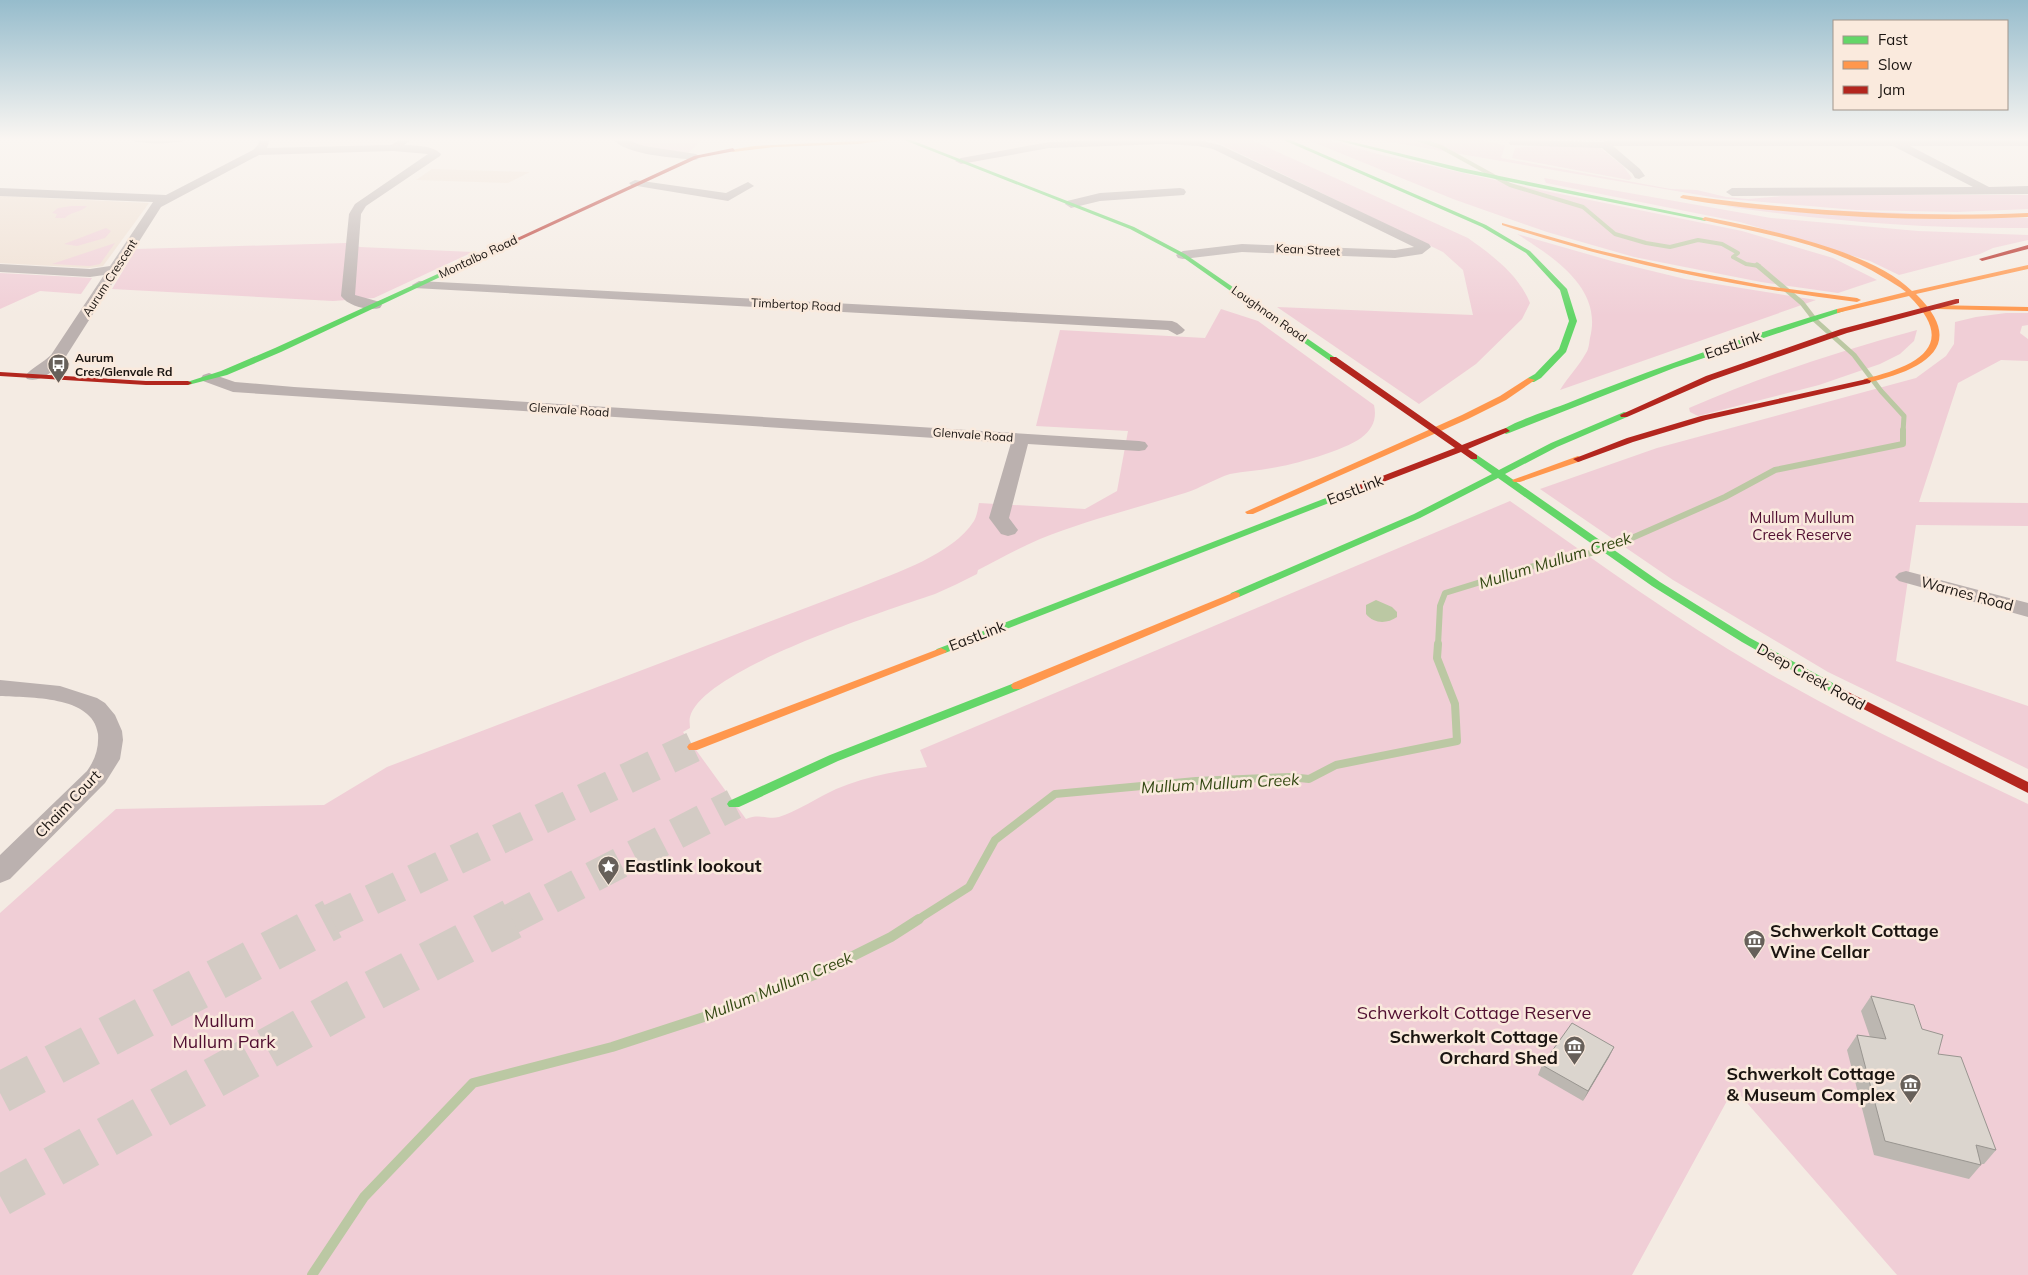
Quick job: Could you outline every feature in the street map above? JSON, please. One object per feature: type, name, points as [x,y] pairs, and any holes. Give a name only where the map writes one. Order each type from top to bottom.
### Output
[{"type":"main road","name":"Montalbo Road","points":[[210,378],[242,366],[606,198]]},
{"type":"main road","name":"Loughnan Road","points":[[1054,198],[1132,228],[1183,255],[1604,548]]},
{"type":"main road","points":[[1235,519],[1525,387],[1553,363],[1563,351],[1571,334],[1572,316],[1568,298],[1558,281],[1527,251],[1487,228],[1418,198]]},
{"type":"main road","points":[[1438,198],[1495,220],[1571,246],[1649,267],[1780,291],[1899,304],[1980,309],[2028,309]]},
{"type":"main road","points":[[1417,516],[1630,440],[1704,418],[1893,375],[1913,366],[1929,354],[1935,345],[1937,335],[1934,323],[1922,301],[1884,274],[1834,253],[1767,232],[1593,198]]},
{"type":"main road","points":[[1908,229],[1795,219],[1672,198],[1778,210],[1878,218],[1947,219],[2028,215]]},
{"type":"main road","points":[[1974,261],[2028,247]]},
{"type":"main road","name":"EastLink","points":[[693,747],[1486,439],[1610,388],[1766,332],[1810,319],[1924,289],[2028,267]]},
{"type":"main road","points":[[1882,287],[1911,278]]},
{"type":"main road","points":[[1766,332],[1813,309],[1866,292]]},
{"type":"main road","name":"EastLink","points":[[734,804],[834,758],[1114,647],[1417,516],[1554,445],[1709,378],[1844,330],[1977,296]]},
{"type":"main road","points":[[0,374],[153,383],[186,382],[210,378]]},
{"type":"main road","points":[[1059,604],[1182,544]]},
{"type":"main road","name":"Deep Creek Road","points":[[1604,548],[1711,620],[1839,694],[1929,741],[2028,788]]},
{"type":"street","points":[[130,198],[166,199]]},
{"type":"street","name":"Aurum Crescent","points":[[33,376],[57,358],[158,205],[169,198]]},
{"type":"street","points":[[371,198],[361,204],[355,214],[348,296],[352,300],[375,305]]},
{"type":"street","points":[[1070,204],[1098,198]]},
{"type":"street","name":"Kean Street","points":[[1183,255],[1242,248],[1395,254],[1422,250],[1424,247],[1322,198]]},
{"type":"street","points":[[0,268],[90,273],[115,270]]},
{"type":"street","name":"Timbertop Road","points":[[419,285],[1176,326]]},
{"type":"street","name":"Glenvale Road","points":[[210,378],[233,387],[277,391],[1139,446]]},
{"type":"street","points":[[1008,530],[999,518],[1021,438]]},
{"type":"street","name":"Warnes Road","points":[[1906,578],[2028,610]]},
{"type":"street","name":"Chaim Court","points":[[0,688],[46,692],[80,699],[101,712],[108,721],[111,731],[111,746],[107,760],[100,771],[61,814],[0,872]]},
{"type":"shaded area","points":[[0,198],[149,203],[103,266],[89,268],[0,263]]},
{"type":"shaded area","points":[[1376,600],[1392,607],[1397,612],[1397,617],[1381,622],[1369,617],[1366,614],[1366,605]]},
{"type":"green space","points":[[1331,198],[1378,198],[1468,238],[1512,274],[1530,303],[1522,319],[1476,364],[1419,404],[1277,307],[1473,315],[1463,270],[1443,252]]},
{"type":"green space","points":[[1449,198],[1578,198],[1742,231],[1833,258],[1877,280],[1838,293],[1761,282],[1634,257],[1547,232]]},
{"type":"green space","points":[[1618,198],[1655,198],[1771,218],[1918,231],[2028,235],[2028,240],[1899,275],[1870,261],[1740,222]]},
{"type":"green space","points":[[1714,198],[1748,199],[2028,198],[2028,209],[1957,212],[1855,210]]},
{"type":"green space","points":[[87,206],[65,218],[55,218],[57,214],[52,213],[58,208]]},
{"type":"green space","points":[[1725,206],[2028,218],[2028,228],[1876,223],[1800,216]]},
{"type":"green space","points":[[106,228],[111,231],[105,238],[77,246],[64,244]]},
{"type":"green space","points":[[1517,234],[1615,262],[1685,279],[1816,300],[1560,390],[1588,350],[1592,320],[1589,304],[1582,289],[1572,276],[1545,253]]},
{"type":"green space","points":[[115,243],[100,264],[90,266],[52,264]]},
{"type":"green space","points":[[346,243],[360,247],[473,252],[374,298],[333,301],[112,289],[136,249]]},
{"type":"green space","points":[[0,273],[92,278],[81,294],[40,291],[0,309]]},
{"type":"green space","points":[[1221,309],[1258,321],[1374,405],[1375,415],[1369,431],[1353,443],[1318,456],[1267,469],[1230,474],[1197,489],[1058,532],[1017,550],[978,570],[977,574],[940,592],[840,627],[760,661],[727,680],[702,699],[690,717],[690,728],[683,732],[746,819],[751,817],[779,817],[849,784],[887,774],[927,767],[920,750],[1510,501],[1663,608],[1758,667],[1858,721],[2028,804],[2028,1275],[1897,1275],[1734,1088],[1632,1275],[0,1275],[0,913],[116,809],[324,805],[387,767],[861,587],[923,561],[952,544],[964,533],[975,519],[979,503],[1085,509],[1117,491],[1128,431],[1036,426],[1060,330],[1205,338]]},
{"type":"green space","name":"Mullum Mullum Creek Reserve","points":[[2006,313],[2028,313],[2028,325],[2022,326],[2020,333],[2028,339],[2028,361],[2001,360],[1958,383],[1919,502],[2028,503],[2028,526],[1916,525],[1896,661],[2028,706],[2028,769],[1828,672],[1673,580],[1540,489],[1657,448],[1916,378],[1946,356],[1954,344],[1955,322]]},
{"type":"green space","points":[[1917,330],[1914,341],[1900,354],[1880,364],[1819,385],[1698,416],[1690,412],[1689,408],[1773,375],[1830,355]]},
{"type":"building","name":"Schwerkolt Cottage & Museum Complex","points":[[1871,996],[1914,1005],[1922,1029],[1943,1035],[1938,1054],[1961,1057],[1996,1150],[1976,1145],[1981,1165],[1885,1141],[1857,1035],[1886,1039]]},
{"type":"building","name":"Schwerkolt Cottage Orchard Shed","points":[[1572,1023],[1614,1047],[1588,1091],[1542,1065]]},
{"type":"waterway","name":"Mullum Mullum Creek","points":[[1551,198],[1583,207],[1615,234],[1646,243],[1670,247],[1698,240],[1722,244],[1738,253],[1733,257],[1746,264],[1758,266]]},
{"type":"waterway","name":"Mullum Mullum Creek","points":[[1758,266],[1802,303],[1815,320],[1854,355],[1881,391],[1904,416],[1903,432]]},
{"type":"waterway","name":"Mullum Mullum Creek","points":[[1438,645],[1440,606],[1445,593],[1530,567],[1591,553],[1616,545],[1725,497],[1775,470],[1903,444],[1903,432]]},
{"type":"waterway","name":"Mullum Mullum Creek","points":[[917,920],[969,887],[995,840],[1055,794],[1196,781],[1290,777],[1309,779],[1336,765],[1457,741],[1455,704],[1437,658],[1438,644]]},
{"type":"waterway","name":"Mullum Mullum Creek","points":[[312,1275],[364,1197],[473,1083],[612,1047],[710,1015],[819,973],[891,937],[919,919]]},
{"type":"tunnel","points":[[329,920],[693,747]]},
{"type":"tunnel","points":[[509,920],[734,804]]},
{"type":"tunnel","points":[[0,1093],[332,919]]},
{"type":"tunnel","points":[[0,1196],[355,1000],[512,919]]},
{"type":"traffic: fast","points":[[1054,198],[1132,228],[1183,255],[1333,359]]},
{"type":"traffic: fast","points":[[1419,198],[1507,238],[1528,252],[1563,289],[1573,321],[1563,350],[1538,376],[1531,380]]},
{"type":"traffic: fast","points":[[1598,198],[1705,219]]},
{"type":"traffic: fast","points":[[188,383],[224,373],[278,350],[453,269]]},
{"type":"traffic: fast","points":[[1506,431],[1671,366],[1797,323],[1840,311]]},
{"type":"traffic: fast","points":[[1235,595],[1417,516],[1554,445],[1624,415]]},
{"type":"traffic: fast","points":[[1474,457],[1656,584],[1746,640],[1838,691]]},
{"type":"traffic: fast","points":[[941,651],[1349,492]]},
{"type":"traffic: fast","points":[[734,804],[834,758],[1017,686]]},
{"type":"traffic: slow","points":[[1687,198],[1769,208],[1855,215],[1941,218],[2028,215]]},
{"type":"traffic: slow","points":[[1705,219],[1801,241],[1875,269],[1905,287],[1926,308],[1936,333],[1935,344],[1930,353],[1911,367],[1867,381]]},
{"type":"traffic: slow","points":[[1504,224],[1591,250],[1678,271],[1767,288],[1857,300]]},
{"type":"traffic: slow","points":[[1840,311],[2028,267]]},
{"type":"traffic: slow","points":[[1937,307],[2028,309]]},
{"type":"traffic: slow","points":[[1250,512],[1465,417],[1503,398],[1531,380]]},
{"type":"traffic: slow","points":[[1517,480],[1578,459]]},
{"type":"traffic: slow","points":[[1017,686],[1235,595]]},
{"type":"traffic: slow","points":[[693,747],[941,651]]},
{"type":"traffic: jam","points":[[453,269],[608,198]]},
{"type":"traffic: jam","points":[[1982,259],[2028,247]]},
{"type":"traffic: jam","points":[[1624,415],[1709,378],[1844,331],[1956,301]]},
{"type":"traffic: jam","points":[[1333,359],[1474,457]]},
{"type":"traffic: jam","points":[[0,374],[146,383],[188,383]]},
{"type":"traffic: jam","points":[[1578,459],[1630,440],[1704,418],[1867,381]]},
{"type":"traffic: jam","points":[[1349,492],[1506,431]]},
{"type":"traffic: jam","points":[[1838,691],[2028,788]]},
{"type":"place","name":"Aurum Cres/Glenvale Rd","points":[[59,384]]},
{"type":"place","name":"Eastlink lookout","points":[[609,885]]},
{"type":"place","name":"Schwerkolt Cottage Wine Cellar","points":[[1754,960]]},
{"type":"place","name":"Schwerkolt Cottage Orchard Shed","points":[[1574,1066]]},
{"type":"place","name":"Schwerkolt Cottage & Museum Complex","points":[[1911,1103]]},
{"type":"park label","name":"Schwerkolt Cottage Reserve","points":[[1474,1013]]},
{"type":"park label","name":"Mullum Mullum Park","points":[[224,1031]]}]
